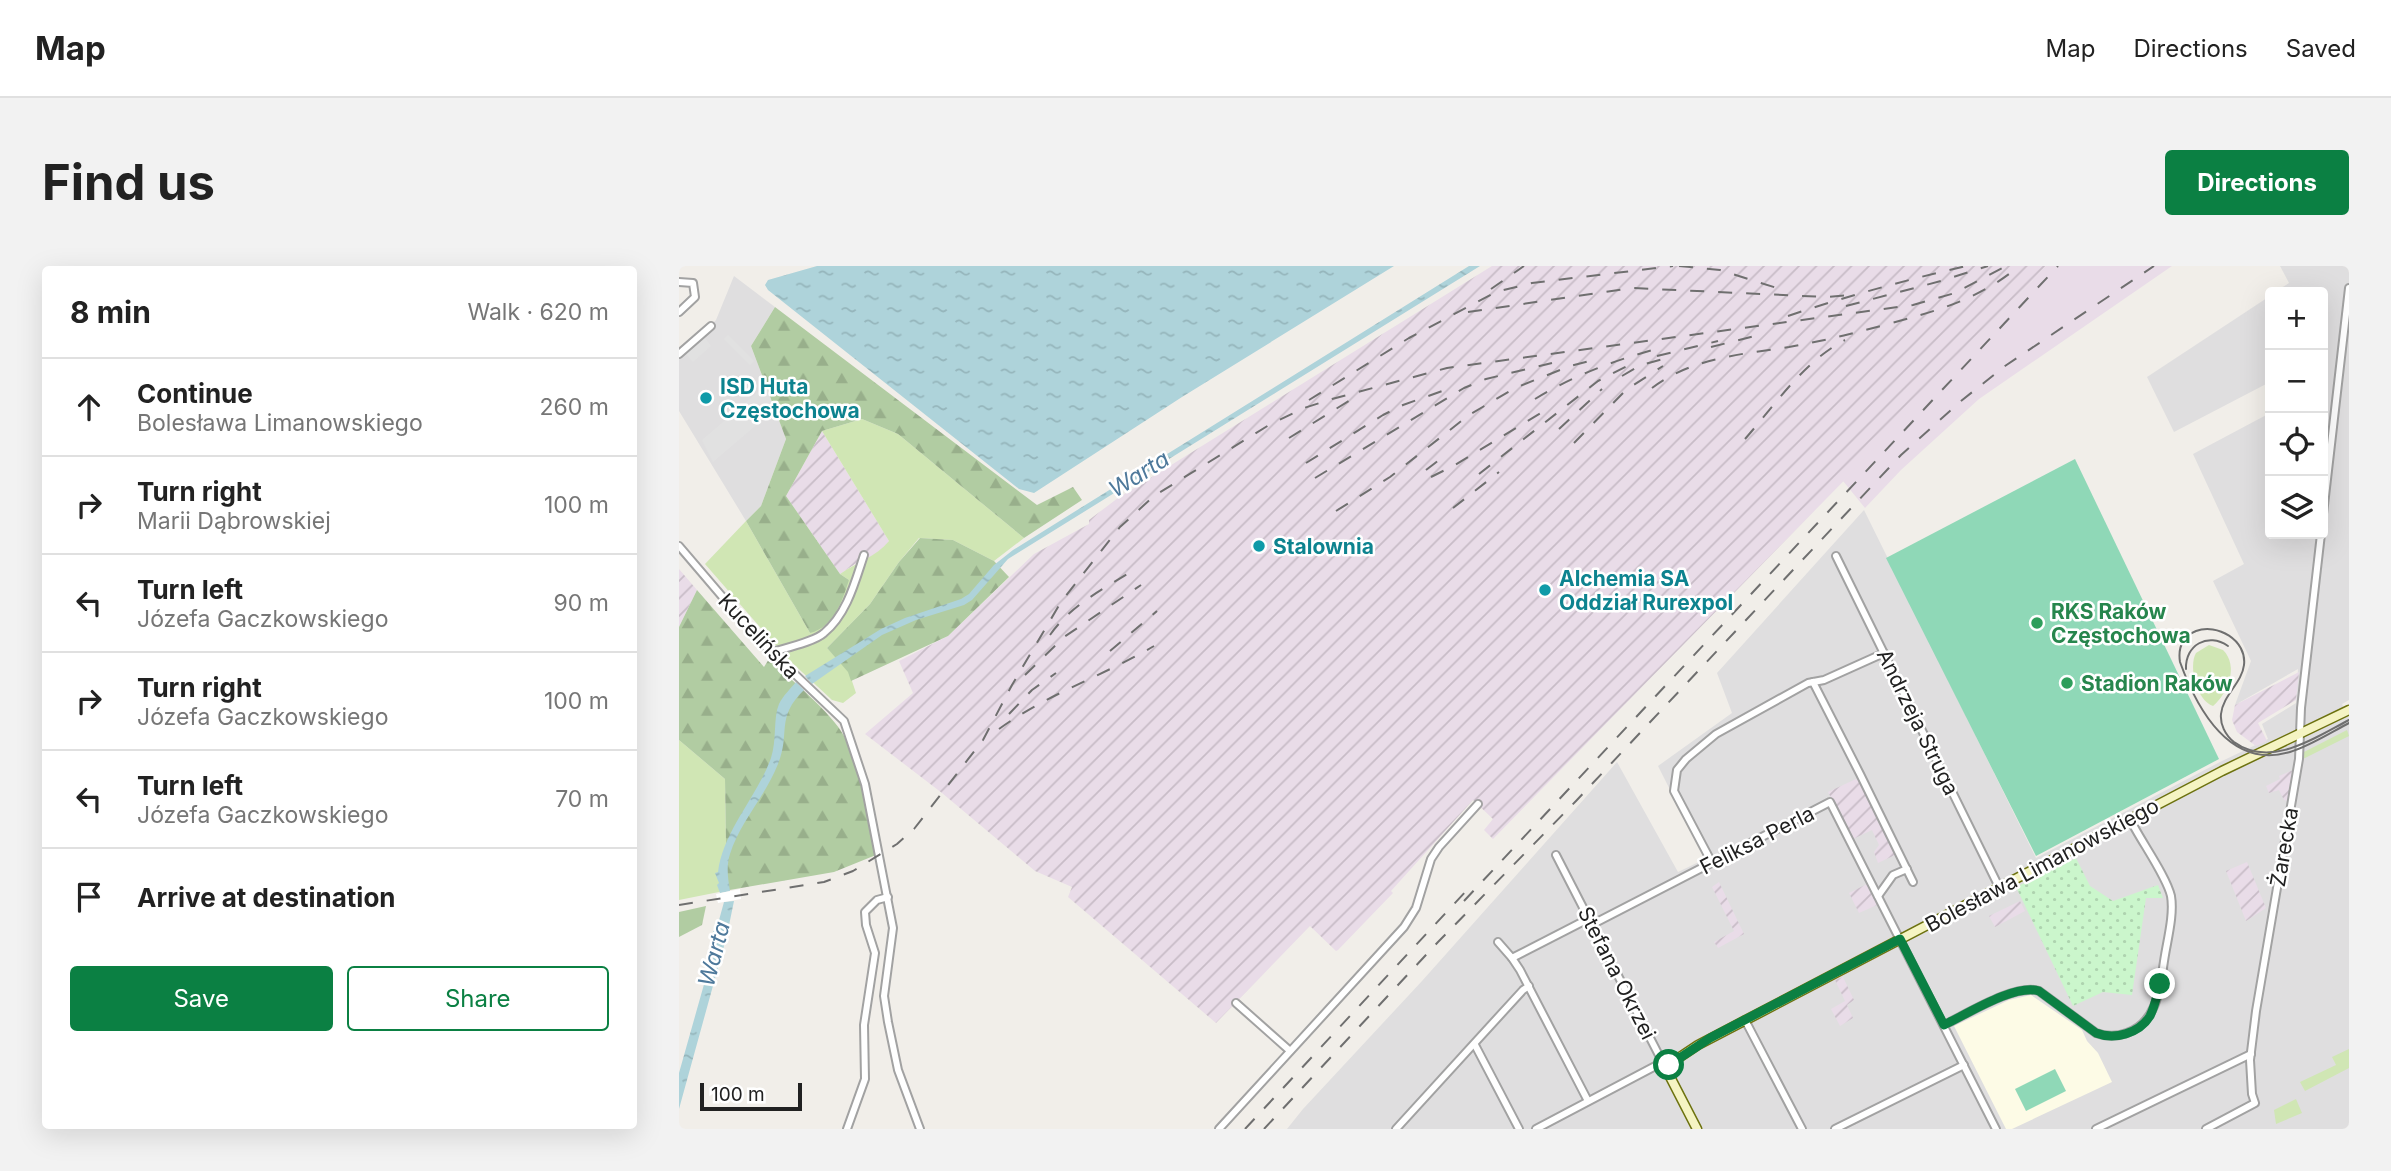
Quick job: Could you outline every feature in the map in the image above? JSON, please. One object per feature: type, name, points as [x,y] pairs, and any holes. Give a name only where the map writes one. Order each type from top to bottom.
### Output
[{"type":"street","points":[[679,282],[693,284],[695,297],[679,313]]},
{"type":"street","points":[[2327,476],[2349,288]]},
{"type":"street","points":[[679,354],[711,326]]},
{"type":"street","name":"Żarecka","points":[[2206,1129],[2255,1103],[2252,1094],[2251,1054],[2299,759],[2320,539]]},
{"type":"street","name":"Kucelińska","points":[[679,546],[772,652],[844,721],[865,785],[888,897]]},
{"type":"street","points":[[772,652],[823,634],[846,604],[864,555]]},
{"type":"street","name":"Andrzeja Struga","points":[[1836,556],[1999,887]]},
{"type":"street","points":[[1712,863],[1674,791],[1678,770],[1686,759],[1717,734],[1813,682],[1824,680],[1884,653]]},
{"type":"street","points":[[1813,682],[1913,882]]},
{"type":"street","name":"Bolesława Limanowskiego","points":[[1536,1129],[1664,1065],[1697,1045],[2300,732],[2347,714]]},
{"type":"street","name":"Feliksa Perla","points":[[1513,958],[1712,863],[1830,802],[1996,1129]]},
{"type":"street","points":[[1219,1129],[1405,927],[1416,908],[1431,859],[1478,804]]},
{"type":"street","points":[[1944,1025],[2017,991],[2031,988],[2105,1037],[2120,1035],[2144,1024],[2155,1004],[2160,984],[2170,922],[2171,896],[2130,819]]},
{"type":"street","name":"Stefana Okrzei","points":[[1556,855],[1696,1129]]},
{"type":"street","points":[[1878,895],[1893,875],[1907,869]]},
{"type":"street","points":[[847,1129],[865,1079],[865,1025],[875,953],[866,925],[865,912],[877,900],[888,897],[893,928],[884,996],[898,1070],[920,1129]]},
{"type":"street","points":[[1498,942],[1513,958],[1529,986],[1588,1101]]},
{"type":"street","points":[[1397,1129],[1529,986]]},
{"type":"street","points":[[1236,1003],[1289,1051]]},
{"type":"street","points":[[1745,1020],[1802,1129]]},
{"type":"street","points":[[1475,1045],[1519,1129]]},
{"type":"street","points":[[2096,1129],[2251,1054]]},
{"type":"street","points":[[1835,1129],[1963,1065]]},
{"type":"shaded area","points":[[1492,266],[2046,266],[1873,451],[1493,839],[1484,830],[1493,819],[1473,800],[1391,891],[1393,893],[1338,950],[1310,926],[1216,1023],[1068,897],[1072,887],[1035,871],[942,793],[865,734],[913,693],[899,661],[948,636],[1034,554],[1089,524],[1089,520],[1118,498]]},
{"type":"shaded area","points":[[2046,266],[2172,266],[1979,399],[1901,470],[1865,508],[1843,481]]},
{"type":"shaded area","points":[[2280,266],[2349,266],[2349,700],[2342,704],[2349,719],[2349,1129],[1287,1129],[1617,762],[1678,872],[1705,859],[1658,766],[1732,713],[1717,673],[1864,510],[2036,858],[2268,739],[2262,724],[2296,703],[2298,669],[2235,705],[2251,661],[2213,581],[2244,564],[2193,454],[2265,416],[2265,539],[2328,539],[2328,287],[2283,287],[2289,283]]},
{"type":"shaded area","points":[[734,276],[775,307],[751,346],[786,439],[761,506],[746,521],[679,411],[679,358],[716,320]]},
{"type":"shaded area","points":[[2265,299],[2265,385],[2174,432],[2147,377]]},
{"type":"shaded area","points":[[728,335],[754,361],[750,365],[724,339]]},
{"type":"shaded area","points":[[705,338],[711,346],[693,362],[686,354]]},
{"type":"shaded area","points":[[766,385],[774,410],[713,462],[702,440]]},
{"type":"shaded area","points":[[822,431],[889,541],[879,554],[840,574],[786,496]]},
{"type":"shaded area","points":[[679,569],[697,590],[679,627]]},
{"type":"shaded area","points":[[2299,672],[2296,700],[2258,723],[2267,741],[2256,746],[2237,732],[2232,720],[2235,705]]},
{"type":"shaded area","points":[[2293,770],[2288,801],[2284,800],[2279,790],[2269,793],[2266,786]]},
{"type":"shaded area","points":[[1856,779],[1860,782],[1895,855],[1878,863],[1874,852],[1879,845],[1872,830],[1853,839],[1828,792]]},
{"type":"shaded area","points":[[2247,862],[2266,908],[2246,921],[2226,871]]},
{"type":"shaded area","points":[[1719,882],[1744,934],[1718,948],[1714,942],[1734,931],[1712,887]]},
{"type":"shaded area","points":[[1867,884],[1877,905],[1859,913],[1849,893]]},
{"type":"shaded area","points":[[2020,901],[2025,911],[1995,927],[1989,916]]},
{"type":"shaded area","points":[[1843,977],[1854,1000],[1847,1005],[1853,1018],[1840,1026],[1831,1009],[1845,1001],[1835,980]]},
{"type":"shaded area","points":[[2031,995],[2082,1030],[2087,1041],[2098,1053],[2112,1082],[2012,1129],[2006,1129],[1954,1026],[2009,1000]]},
{"type":"green space","points":[[775,307],[1037,505],[1073,487],[1082,500],[1024,538],[898,434],[862,419],[822,431],[786,496],[840,574],[849,580],[831,619],[810,633],[746,521],[761,506],[786,439],[751,346]]},
{"type":"green space","points":[[862,419],[898,434],[1024,538],[994,561],[953,540],[919,538],[870,604],[827,648],[849,672],[856,693],[843,703],[832,700],[787,658],[705,564],[746,521],[810,633],[849,580],[840,574],[884,547],[889,541],[822,431]]},
{"type":"green space","name":"RKS Raków Częstochowa","points":[[2075,459],[2219,759],[2036,856],[1886,558]]},
{"type":"green space","points":[[920,538],[953,540],[994,561],[1009,577],[948,636],[851,681],[848,672],[827,648],[870,604],[899,562]]},
{"type":"green space","points":[[697,590],[764,667],[769,659],[838,727],[851,750],[860,779],[876,855],[834,872],[724,891],[725,779],[679,740],[679,627]]},
{"type":"green space","points":[[2209,645],[2223,650],[2228,656],[2231,671],[2227,687],[2213,706],[2202,698],[2198,691],[2193,666],[2196,653]]},
{"type":"green space","points":[[2347,730],[2349,736],[2303,759],[2304,752]]},
{"type":"green space","points":[[679,740],[725,779],[726,846],[724,891],[679,900]]},
{"type":"green space","points":[[2076,858],[2090,886],[2113,901],[2158,885],[2163,898],[2146,898],[2132,995],[2103,992],[2073,1006],[2016,887]]},
{"type":"green space","points":[[706,906],[702,925],[679,937],[679,912]]},
{"type":"green space","points":[[2349,1049],[2349,1068],[2305,1091],[2300,1082],[2336,1065],[2332,1057]]},
{"type":"green space","points":[[2055,1069],[2066,1091],[2026,1111],[2015,1089]]},
{"type":"green space","points":[[2296,1099],[2302,1113],[2276,1124],[2274,1110]]},
{"type":"water","points":[[817,266],[1394,266],[1182,397],[1034,493],[1019,489],[765,285],[768,280]]},
{"type":"water","name":"Warta","points":[[1469,266],[1480,266],[1008,559],[972,600],[964,605],[916,620],[882,635],[812,684],[805,676],[881,629],[961,599],[969,594],[994,565],[1013,550]]},
{"type":"water","points":[[796,682],[804,690],[786,717],[782,753],[767,787],[734,842],[728,863],[730,891],[720,893],[715,873],[718,872],[726,842],[765,772],[774,744],[779,704]]},
{"type":"water","name":"Warta","points":[[734,901],[679,1109],[679,1073],[712,956],[715,938],[713,931],[716,931],[724,902]]},
{"type":"pier","points":[[740,889],[741,899],[718,903],[716,894]]},
{"type":"tram line","points":[[2349,720],[2293,748],[2263,752],[2248,750],[2228,736],[2221,718],[2222,707],[2243,671],[2244,656],[2241,648],[2229,636],[2213,629],[2196,631],[2182,644],[2180,662],[2196,698],[2206,716],[2233,744],[2250,752],[2269,755],[2290,752],[2349,723]]},
{"type":"tram line","points":[[2186,669],[2189,653],[2199,643],[2213,640],[2228,646]]},
{"type":"railway","points":[[1491,289],[1524,266]]},
{"type":"railway","points":[[1309,400],[1409,338],[1496,292],[1532,283],[1673,266]]},
{"type":"railway","points":[[1679,266],[1720,270],[1780,289]]},
{"type":"railway","points":[[1788,316],[1966,266]]},
{"type":"railway","points":[[1846,306],[1988,266]]},
{"type":"railway","points":[[679,905],[824,882],[853,871],[897,844],[914,829],[983,740],[1061,602],[1120,527],[1154,496],[1269,425],[1304,408],[1447,368],[1913,305],[1955,293],[2006,266]]},
{"type":"railway","points":[[1652,388],[1683,370],[1718,359],[1827,339],[1941,309],[1989,287],[2019,266]]},
{"type":"railway","points":[[1464,901],[2058,266]]},
{"type":"railway","points":[[1264,1129],[1901,455],[2005,366],[2154,266]]},
{"type":"railway","points":[[1468,312],[1632,288],[1826,297],[1851,295]]},
{"type":"railway","points":[[1711,347],[1755,336]]},
{"type":"railway","points":[[1745,439],[1803,372],[1845,340]]},
{"type":"railway","points":[[1657,356],[1718,341]]},
{"type":"railway","points":[[1535,399],[1598,368],[1664,347]]},
{"type":"railway","points":[[1622,376],[1641,365],[1667,358]]},
{"type":"railway","points":[[1336,511],[1390,477],[1469,415],[1515,388],[1570,366],[1598,359]]},
{"type":"railway","points":[[1315,478],[1464,388],[1486,379],[1552,363]]},
{"type":"railway","points":[[1479,474],[1598,381],[1627,366]]},
{"type":"railway","points":[[1574,443],[1626,390],[1663,366]]},
{"type":"railway","points":[[1306,463],[1383,415],[1448,389]]},
{"type":"railway","points":[[1559,429],[1602,389]]},
{"type":"railway","points":[[1289,438],[1352,399]]},
{"type":"railway","points":[[1431,477],[1544,411]]},
{"type":"railway","points":[[1426,470],[1448,453]]},
{"type":"railway","points":[[1453,508],[1499,472]]},
{"type":"railway","points":[[1050,635],[1077,607],[1132,571]]},
{"type":"railway","points":[[1025,675],[1064,637],[1141,585]]},
{"type":"railway","points":[[1110,651],[1157,611]]},
{"type":"railway","points":[[999,729],[1036,705],[1154,646]]},
{"type":"railway","points":[[1009,714],[1032,690],[1056,673]]},
{"type":"railway","points":[[1245,1129],[1467,890]]},
{"type":"place","name":"ISD Huta Częstochowa","points":[[706,398]]},
{"type":"place","name":"Stalownia","points":[[1259,546]]},
{"type":"place","name":"Alchemia SA Oddział Rurexpol","points":[[1545,590]]},
{"type":"place","name":"RKS Raków Częstochowa","points":[[2037,623]]},
{"type":"place","name":"Stadion Raków","points":[[2067,683]]},
{"type":"route","points":[[1669,1065],[1697,1045],[1900,939],[1944,1025],[2017,991],[2031,988],[2096,1033],[2105,1037],[2120,1035],[2144,1024],[2155,1004],[2160,984]]}]
